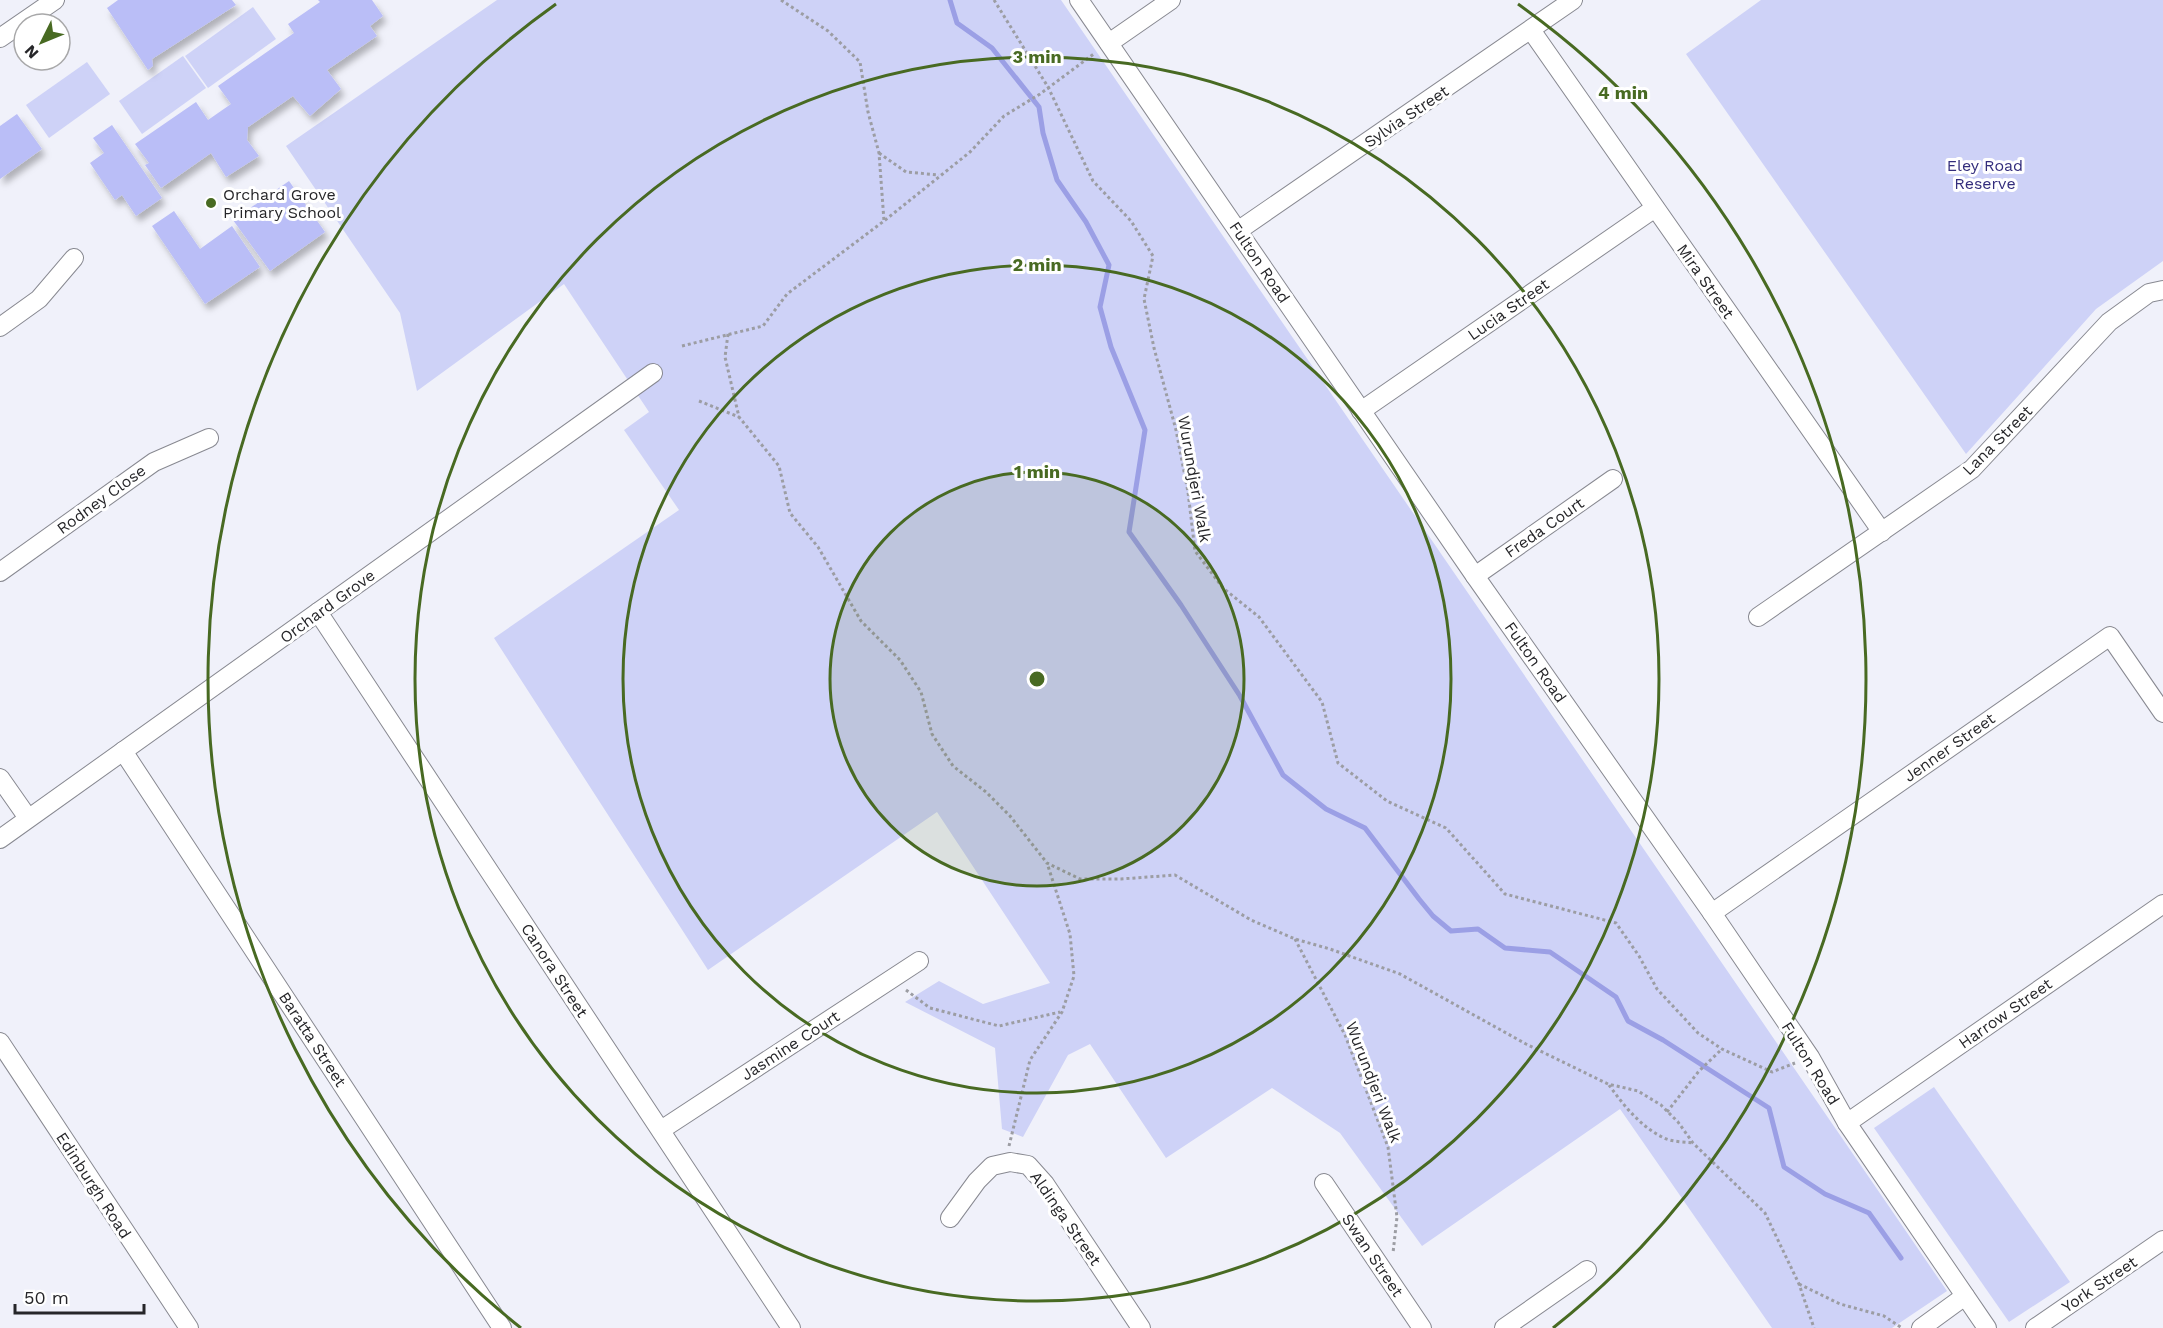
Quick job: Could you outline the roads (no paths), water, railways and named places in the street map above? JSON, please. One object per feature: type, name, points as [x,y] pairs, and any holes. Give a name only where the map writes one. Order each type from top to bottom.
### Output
[{"type":"street","points":[[0,38],[54,0]]},
{"type":"street","name":"Fulton Road","points":[[1079,0],[1475,576],[1712,913],[1810,1057],[1847,1123],[1987,1328]]},
{"type":"street","points":[[1109,43],[1171,0]]},
{"type":"street","name":"Sylvia Street","points":[[1239,230],[1573,0]]},
{"type":"street","name":"Mira Street","points":[[1531,30],[1881,532]]},
{"type":"street","name":"Lucia Street","points":[[1361,411],[1655,208]]},
{"type":"street","points":[[0,327],[39,299],[74,258]]},
{"type":"street","name":"Lana Street","points":[[1758,617],[1972,469],[2109,322],[2149,293],[2163,290]]},
{"type":"street","name":"Orchard Grove","points":[[0,839],[653,373]]},
{"type":"street","name":"Rodney Close","points":[[0,572],[154,462],[209,438]]},
{"type":"street","name":"Freda Court","points":[[1475,576],[1613,479]]},
{"type":"street","name":"Canora Street","points":[[318,612],[791,1328]]},
{"type":"street","name":"Jenner Street","points":[[1712,913],[2110,636],[2163,713]]},
{"type":"street","name":"Baratta Street","points":[[123,751],[502,1328]]},
{"type":"street","points":[[0,778],[28,818]]},
{"type":"street","name":"Harrow Street","points":[[1847,1123],[2163,904]]},
{"type":"street","name":"Jasmine Court","points":[[661,1130],[919,961]]},
{"type":"street","name":"Edinburgh Road","points":[[0,1042],[189,1328]]},
{"type":"street","name":"Aldinga Street","points":[[950,1218],[976,1181],[992,1166],[1010,1162],[1028,1165],[1045,1184],[1141,1328]]},
{"type":"street","name":"Swan Street","points":[[1324,1182],[1422,1328]]},
{"type":"street","name":"York Street","points":[[2035,1328],[2163,1240]]},
{"type":"street","points":[[1504,1328],[1587,1270]]},
{"type":"street","points":[[1921,1328],[1965,1296]]},
{"type":"waterway","points":[[950,0],[957,23],[992,48],[1039,107],[1043,133],[1057,180],[1086,222],[1109,265],[1100,307],[1111,347],[1145,430],[1129,532],[1181,605],[1240,696],[1283,775],[1326,809],[1365,828],[1433,916],[1451,931],[1478,929],[1505,948],[1550,952],[1616,997],[1628,1021],[1663,1040],[1769,1108],[1784,1167],[1825,1194],[1869,1213],[1901,1258]]},
{"type":"place","name":"Orchard Grove Primary School","points":[[211,203]]},
{"type":"park label","name":"Eley Road Reserve","points":[[1985,174]]}]
